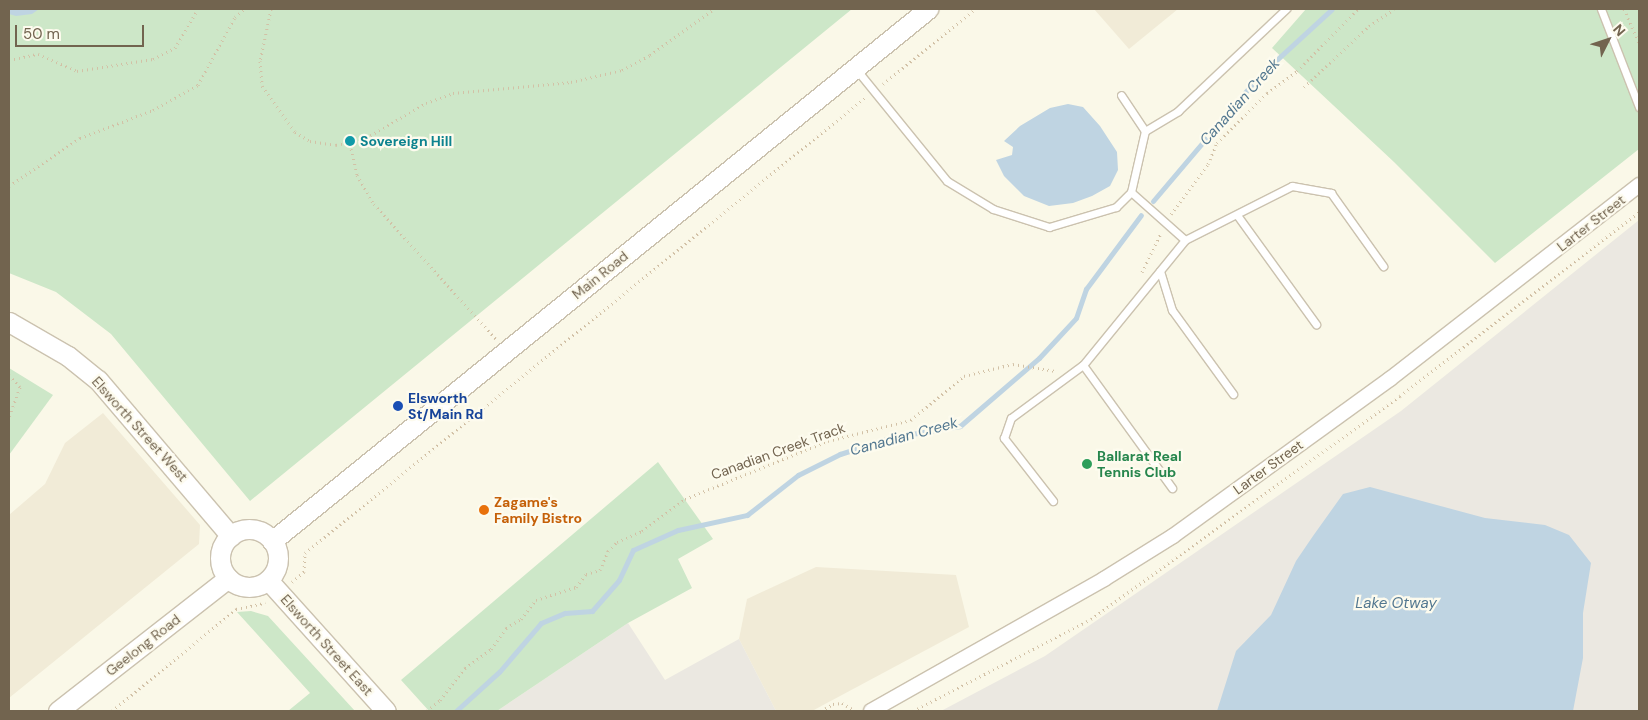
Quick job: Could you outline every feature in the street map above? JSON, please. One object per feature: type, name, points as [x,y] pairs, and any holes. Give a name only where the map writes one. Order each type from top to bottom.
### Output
[{"type":"main road","name":"Main Road","points":[[272,541],[928,9]]},
{"type":"main road","name":"Elsworth Street West","points":[[9,322],[60,350],[98,380],[158,447],[231,536]]},
{"type":"main road","points":[[253,530],[272,541],[278,562],[274,586],[250,587],[238,585],[228,578],[220,556],[231,536],[253,530]]},
{"type":"main road","name":"Geelong Road","points":[[58,711],[228,578]]},
{"type":"main road","name":"Elsworth Street East","points":[[274,586],[386,711]]},
{"type":"street","name":"Larter Street","points":[[871,711],[1104,579],[1172,536],[1398,373],[1639,185]]},
{"type":"lane","points":[[856,68],[947,181],[993,210],[1049,227],[1116,207],[1131,192],[1145,131],[1178,111],[1286,9]]},
{"type":"lane","points":[[1601,9],[1639,107]]},
{"type":"lane","points":[[1121,95],[1145,131]]},
{"type":"lane","points":[[1052,501],[1004,438],[1011,418],[1083,364],[1185,240],[1292,186],[1331,193],[1383,266]]},
{"type":"lane","points":[[1131,192],[1185,240]]},
{"type":"lane","points":[[1237,215],[1316,324]]},
{"type":"lane","points":[[1160,271],[1172,310],[1233,394]]},
{"type":"lane","points":[[1083,364],[1172,488]]},
{"type":"path","points":[[9,60],[38,54],[70,70],[82,71],[153,60],[175,48],[198,9]]},
{"type":"path","points":[[9,186],[80,138],[153,110],[198,85],[235,17],[245,9]]},
{"type":"path","points":[[271,9],[259,73],[267,94],[288,125],[303,137],[321,144],[350,144],[375,134],[426,103],[453,93],[571,82],[622,70],[650,55],[714,9]]},
{"type":"path","points":[[112,711],[236,608],[262,606],[274,586],[304,572],[304,553],[975,9]]},
{"type":"path","points":[[1139,278],[1166,223],[1208,164],[1217,143],[1267,93],[1303,66],[1358,9]]},
{"type":"path","points":[[1304,87],[1363,31],[1394,9]]},
{"type":"path","points":[[1624,9],[1639,43]]},
{"type":"path","points":[[350,144],[357,175],[374,204],[466,302],[505,351]]},
{"type":"path","name":"Canadian Creek Track","points":[[427,711],[440,700],[465,668],[491,649],[506,628],[521,619],[536,600],[576,587],[586,574],[600,570],[608,551],[617,542],[642,532],[685,500],[716,484],[828,441],[911,420],[964,376],[1013,364],[1063,372]]},
{"type":"path","points":[[9,375],[20,387],[9,417]]},
{"type":"path","points":[[821,711],[833,704],[842,703],[856,711]]},
{"type":"shaded area","points":[[1094,9],[1178,9],[1129,49]]},
{"type":"shaded area","points":[[1639,220],[1639,711],[941,711],[1045,656],[1401,411]]},
{"type":"shaded area","points":[[103,413],[200,525],[199,544],[9,698],[9,515],[45,484],[65,443]]},
{"type":"shaded area","points":[[816,567],[956,575],[969,627],[812,711],[776,711],[739,639],[747,599]]},
{"type":"shaded area","points":[[628,623],[665,680],[739,639],[776,711],[497,711]]},
{"type":"green space","name":"Sovereign Hill","points":[[9,9],[852,9],[250,501],[111,334],[56,292],[9,273]]},
{"type":"green space","points":[[1306,9],[1639,9],[1639,149],[1495,263],[1394,162],[1272,48]]},
{"type":"green space","points":[[9,368],[53,395],[9,455]]},
{"type":"green space","points":[[658,462],[713,539],[678,559],[692,588],[628,623],[497,711],[429,711],[401,680]]},
{"type":"green space","points":[[251,611],[268,616],[355,711],[288,711],[310,693],[237,612]]},
{"type":"water","points":[[9,9],[39,9],[32,14],[16,16],[9,14]]},
{"type":"water","points":[[1068,104],[1083,107],[1100,126],[1117,152],[1118,170],[1110,186],[1092,196],[1073,203],[1049,206],[1024,196],[1004,176],[996,160],[1012,155],[1013,147],[1004,141],[1020,126],[1050,108]]},
{"type":"water","name":"Lake Otway","points":[[1370,487],[1485,518],[1545,525],[1569,535],[1591,563],[1583,613],[1583,658],[1573,711],[1217,711],[1236,651],[1271,615],[1296,561],[1313,536],[1343,494]]},
{"type":"waterway","name":"Canadian Creek","points":[[1153,201],[1258,77],[1332,9]]},
{"type":"waterway","name":"Canadian Creek","points":[[456,711],[500,671],[541,623],[565,613],[592,611],[619,580],[633,550],[678,530],[747,515],[798,475],[840,454],[893,437],[960,426],[1039,358],[1076,318],[1086,289],[1141,215]]},
{"type":"place","name":"Sovereign Hill","points":[[350,141]]},
{"type":"place","name":"Elsworth St/Main Rd","points":[[398,406]]},
{"type":"place","name":"Ballarat Real Tennis Club","points":[[1087,464]]},
{"type":"place","name":"Zagame's Family Bistro","points":[[484,510]]}]
